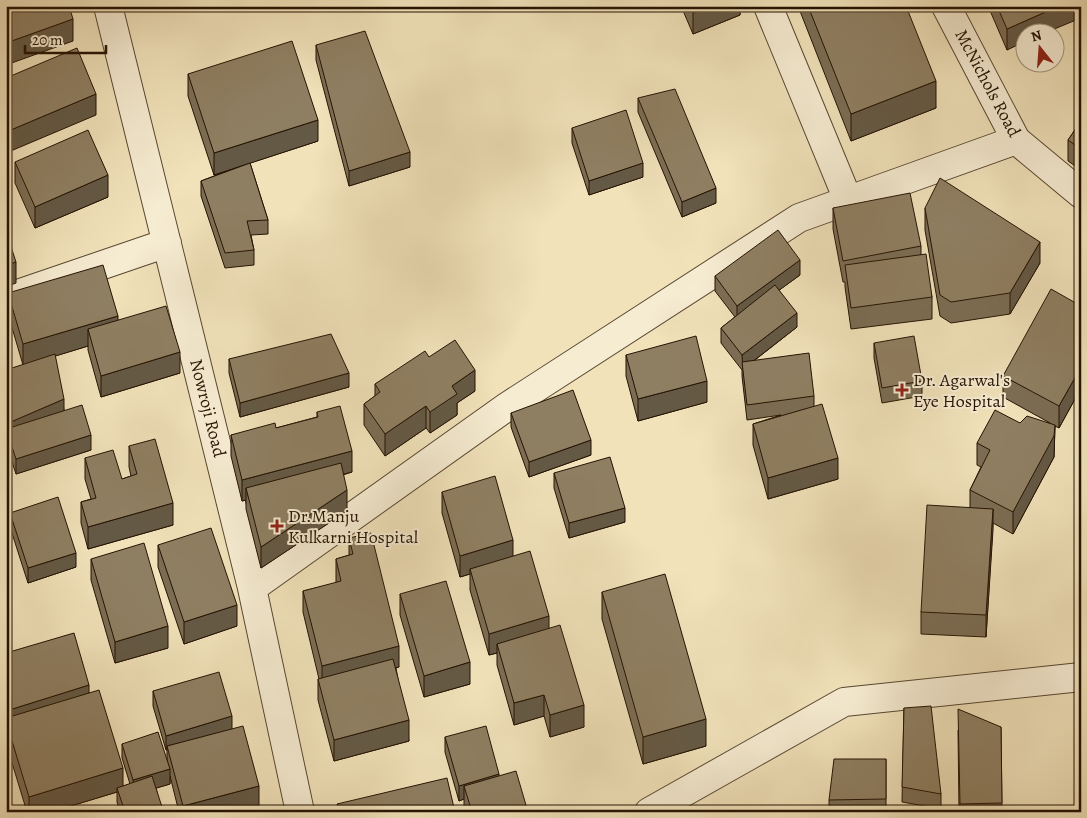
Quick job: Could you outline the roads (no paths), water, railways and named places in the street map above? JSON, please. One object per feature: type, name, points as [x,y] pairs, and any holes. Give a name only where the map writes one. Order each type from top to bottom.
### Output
[{"type":"street","name":"Nowroji Road","points":[[108,6],[252,588],[292,810]]},
{"type":"street","points":[[768,6],[848,200]]},
{"type":"street","name":"McNichols Road","points":[[946,6],[1016,140],[1081,194]]},
{"type":"street","points":[[252,588],[516,400],[799,218],[1016,140]]},
{"type":"street","points":[[6,298],[167,243]]},
{"type":"street","points":[[649,812],[844,702],[1081,678]]},
{"type":"place","name":"Dr. Agarwal's Eye Hospital","points":[[902,390]]},
{"type":"place","name":"Dr.Manju Kulkarni Hospital","points":[[277,526]]}]
